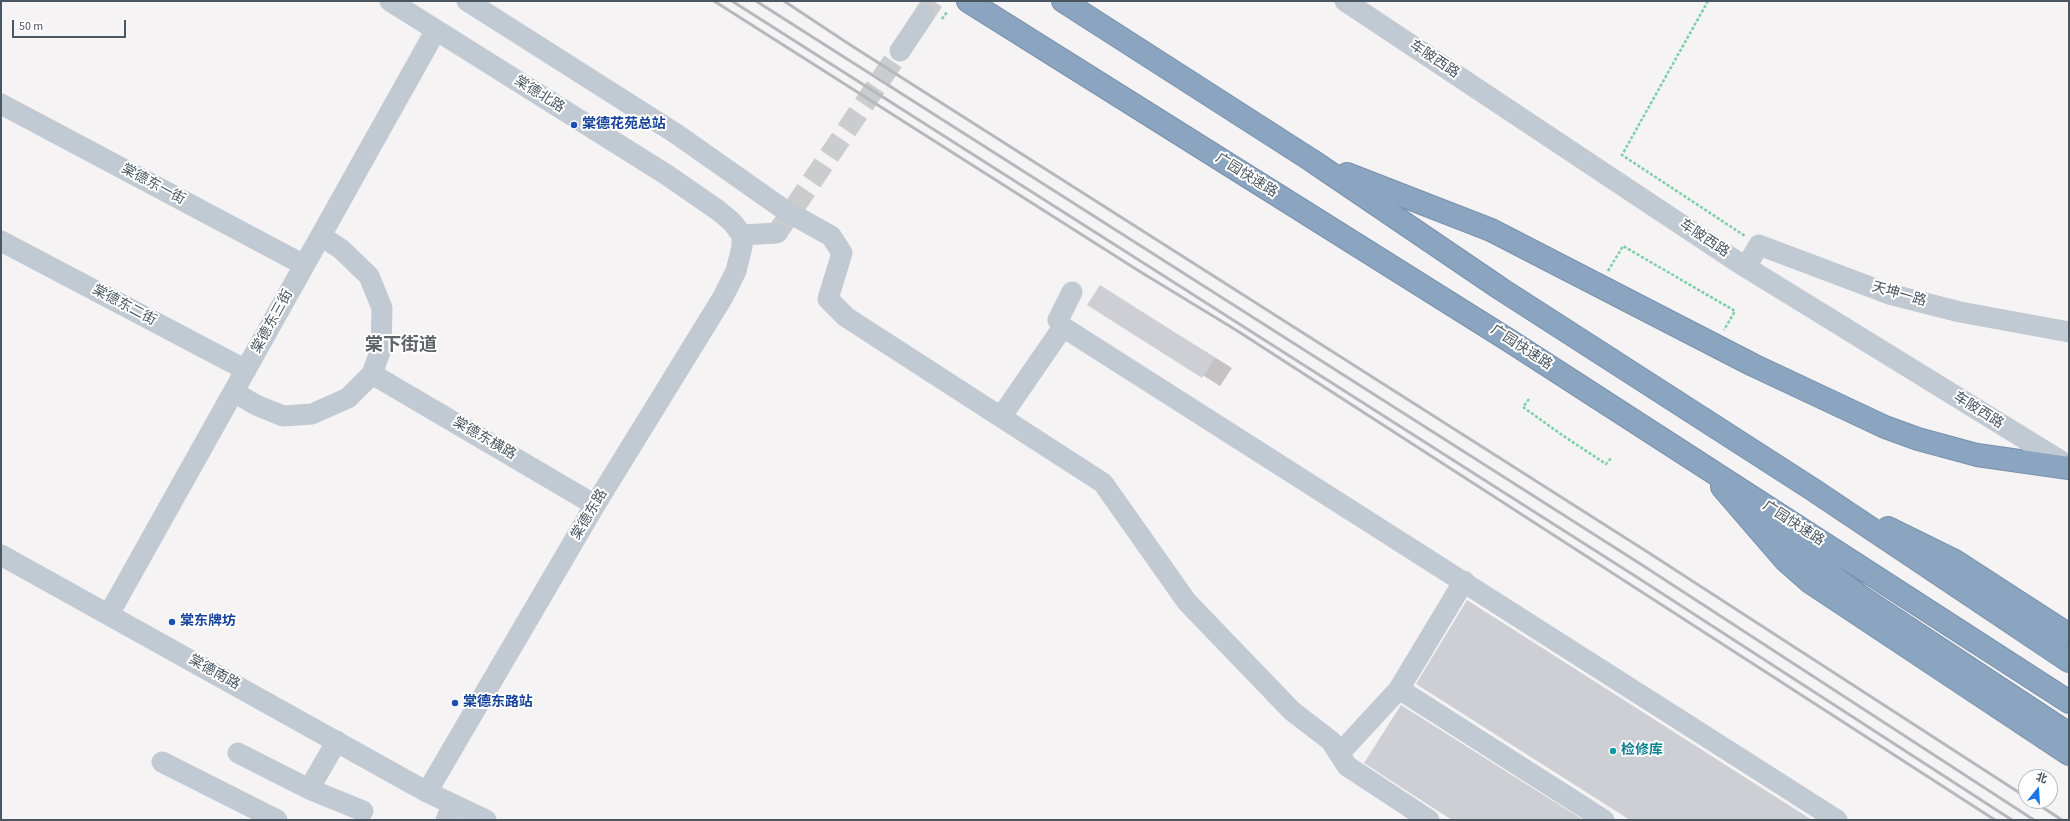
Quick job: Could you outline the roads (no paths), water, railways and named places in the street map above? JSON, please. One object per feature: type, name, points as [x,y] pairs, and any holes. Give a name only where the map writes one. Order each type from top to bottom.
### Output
[{"type":"highway","name":"广园快速路","points":[[968,1],[1510,341],[2069,702]]},
{"type":"highway","points":[[1063,1],[1310,160],[1501,289],[1812,489],[2069,661]]},
{"type":"highway","points":[[1310,160],[1491,230],[1753,365],[1886,427],[1918,440],[1977,455],[2069,467]]},
{"type":"highway","points":[[1707,469],[1784,540],[1862,597],[2069,734]]},
{"type":"highway","points":[[1707,469],[1785,560],[1810,582],[2069,754]]},
{"type":"highway","points":[[1812,489],[1955,561],[2069,635]]},
{"type":"street","name":"棠德北路","points":[[390,1],[667,175],[719,211],[732,222],[742,235]]},
{"type":"street","points":[[467,1],[675,133],[786,211],[831,236],[842,253],[828,300],[846,317],[1103,483],[1186,602],[1292,711],[1331,741],[1347,766],[1429,820]]},
{"type":"street","name":"车陂西路","points":[[1345,1],[1746,267],[2069,467]]},
{"type":"street","points":[[900,51],[924,15]]},
{"type":"street","name":"棠德东三街","points":[[109,614],[436,30]]},
{"type":"street","name":"棠德东一街","points":[[1,104],[304,265]]},
{"type":"street","points":[[742,235],[777,233]]},
{"type":"street","name":"棠德东路","points":[[427,792],[595,505],[723,297],[736,272],[742,247],[742,235]]},
{"type":"street","points":[[234,392],[256,405],[283,416],[312,414],[348,398],[372,374],[382,349],[382,308],[369,276],[341,249],[321,236]]},
{"type":"street","name":"棠德东二街","points":[[1,241],[246,370]]},
{"type":"street","name":"天坤一路","points":[[1746,267],[1759,245],[1889,294],[1960,312],[2069,332]]},
{"type":"street","points":[[1072,292],[1058,320],[1064,327],[1837,820]]},
{"type":"street","points":[[1001,417],[1064,327]]},
{"type":"street","name":"棠德东横路","points":[[372,374],[595,505]]},
{"type":"street","name":"棠德南路","points":[[1,555],[427,792]]},
{"type":"street","points":[[1339,754],[1399,689],[1464,581]]},
{"type":"street","points":[[1399,689],[1604,820]]},
{"type":"street","points":[[309,789],[337,742]]},
{"type":"street","points":[[238,753],[309,789],[363,811]]},
{"type":"street","points":[[162,762],[278,820]]},
{"type":"street","points":[[427,792],[453,817]]},
{"type":"street","points":[[427,792],[486,820]]},
{"type":"tunnel","points":[[924,15],[933,1]]},
{"type":"tunnel","points":[[777,233],[900,51]]},
{"type":"railway","points":[[714,1],[1139,271],[1236,330],[1995,820]]},
{"type":"railway","points":[[732,1],[1632,574],[2012,820]]},
{"type":"railway","points":[[756,1],[1639,563],[2034,820]]},
{"type":"railway","points":[[784,1],[852,46],[1646,551],[2018,792]]},
{"type":"railway","points":[[2045,809],[2062,820]]},
{"type":"place","name":"棠德花苑总站","points":[[574,125]]},
{"type":"place","name":"棠东牌坊","points":[[172,622]]},
{"type":"place","name":"棠德东路站","points":[[455,703]]},
{"type":"place","name":"检修库","points":[[1613,751]]},
{"type":"district","name":"棠下街道","points":[[401,346]]}]
